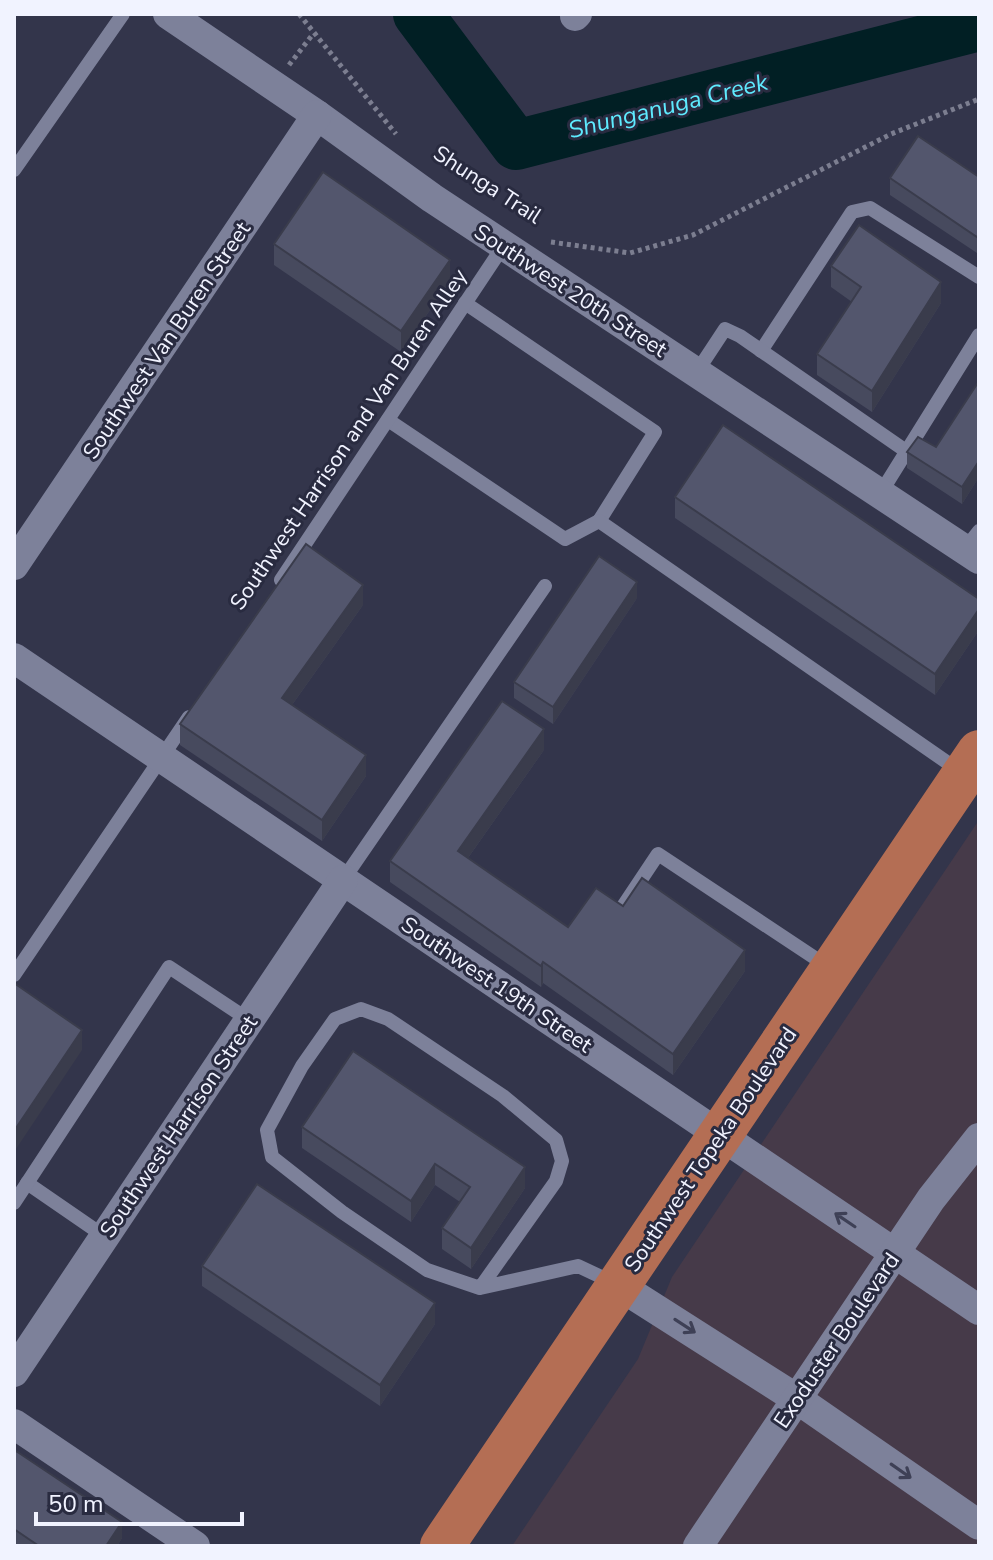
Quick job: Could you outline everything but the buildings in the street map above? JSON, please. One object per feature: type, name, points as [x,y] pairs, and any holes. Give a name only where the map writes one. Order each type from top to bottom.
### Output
[{"type":"main road","name":"Southwest Topeka Boulevard","points":[[442,1546],[972,763]]},
{"type":"street","name":"Southwest 20th Street","points":[[168,14],[432,198],[696,373],[880,494],[974,547]]},
{"type":"street","name":"Southwest Van Buren Street","points":[[14,565],[317,115]]},
{"type":"street","name":"Southwest 19th Street","points":[[14,658],[979,1310]]},
{"type":"street","name":"Southwest Harrison Street","points":[[14,1372],[343,880]]},
{"type":"street","name":"Exoduster Boulevard","points":[[698,1546],[931,1199],[979,1138]]},
{"type":"street","points":[[618,1285],[797,1399],[979,1525]]},
{"type":"street","points":[[14,1424],[185,1543]]},
{"type":"lane","points":[[14,170],[123,14]]},
{"type":"lane","points":[[761,351],[852,212],[870,208],[979,277]]},
{"type":"lane","name":"Southwest Harrison and Van Buren Alley","points":[[275,589],[504,245]]},
{"type":"lane","points":[[388,420],[565,539],[599,521],[655,432],[465,303]]},
{"type":"lane","points":[[696,373],[725,329],[906,451]]},
{"type":"lane","points":[[880,494],[979,335]]},
{"type":"lane","points":[[599,521],[972,763]]},
{"type":"lane","points":[[343,880],[545,586]]},
{"type":"lane","points":[[14,975],[197,706]]},
{"type":"lane","points":[[622,908],[658,854],[832,970]]},
{"type":"lane","points":[[14,1203],[169,967],[249,1020]]},
{"type":"lane","points":[[480,1288],[556,1181],[562,1161],[556,1140],[503,1096],[388,1019],[361,1009],[335,1019],[302,1066],[267,1130],[272,1157],[342,1212],[427,1270],[480,1288],[578,1266],[618,1285]]},
{"type":"lane","points":[[27,1183],[104,1236]]},
{"type":"path","points":[[299,14],[398,137]]},
{"type":"path","points":[[284,73],[313,34]]},
{"type":"path","name":"Shunga Trail","points":[[547,242],[630,253],[693,235],[891,134],[979,99]]},
{"type":"shaded area","points":[[979,820],[979,1546],[512,1546],[638,1359],[672,1277]]},
{"type":"waterway","name":"Shunganuga Creek","points":[[418,14],[516,145],[979,26]]}]
